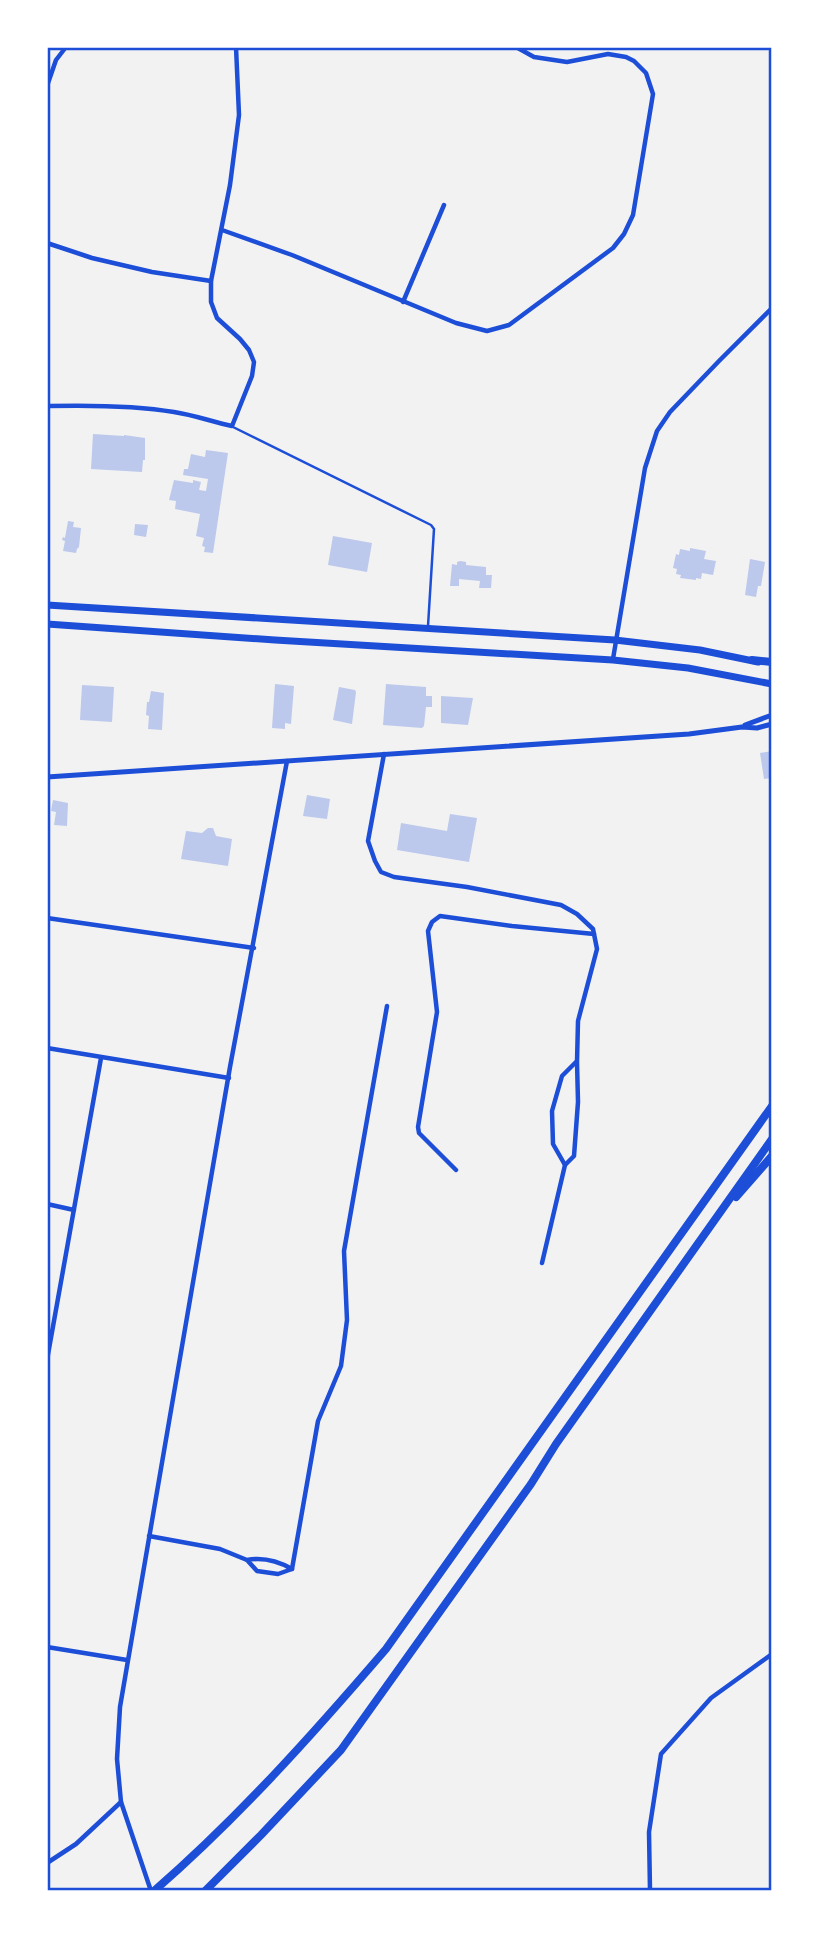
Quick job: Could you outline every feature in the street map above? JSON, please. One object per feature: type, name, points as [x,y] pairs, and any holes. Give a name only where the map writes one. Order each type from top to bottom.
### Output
[{"type":"highway","points":[[752,660],[772,664]]},
{"type":"highway","points":[[153,1891],[192,1858],[261,1790],[386,1649],[772,1106]]},
{"type":"highway","points":[[206,1889],[341,1750],[772,1139]]},
{"type":"highway","points":[[709,1228],[772,1156]]},
{"type":"main road","points":[[47,605],[615,640],[708,651],[752,660]]},
{"type":"main road","points":[[47,624],[613,660],[695,669],[772,684]]},
{"type":"street","points":[[47,86],[56,60],[66,47]]},
{"type":"street","points":[[47,406],[146,409],[173,412],[232,426],[252,376],[254,362],[249,350],[217,318],[211,302],[211,281],[230,185],[239,115],[236,47]]},
{"type":"street","points":[[222,230],[292,255],[456,323],[487,331],[509,325],[613,248],[624,234],[634,215],[653,94],[646,73],[626,57],[608,54],[567,62],[534,57],[516,47]]},
{"type":"street","points":[[403,302],[444,205]]},
{"type":"street","points":[[47,243],[92,258],[152,272],[211,281]]},
{"type":"street","points":[[613,660],[645,468],[657,431],[670,412],[772,308]]},
{"type":"street","points":[[742,727],[770,714]]},
{"type":"street","points":[[47,776],[690,734],[742,727],[757,728],[772,724]]},
{"type":"street","points":[[384,754],[368,841],[375,862],[382,872],[394,877],[480,889],[561,905],[577,914],[593,929],[597,949],[578,1021],[578,1102],[574,1156],[565,1165],[542,1263]]},
{"type":"street","points":[[153,1891],[121,1802],[118,1748],[120,1707],[287,761]]},
{"type":"street","points":[[456,1170],[419,1133],[418,1127],[437,1012],[428,931],[432,922],[440,916],[594,934]]},
{"type":"street","points":[[47,918],[254,948]]},
{"type":"street","points":[[292,1569],[318,1421],[341,1366],[347,1320],[344,1251],[387,1006]]},
{"type":"street","points":[[47,1048],[229,1078]]},
{"type":"street","points":[[47,1360],[101,1058]]},
{"type":"street","points":[[565,1165],[553,1144],[552,1111],[562,1076],[576,1062]]},
{"type":"street","points":[[47,1204],[74,1210]]},
{"type":"street","points":[[149,1536],[220,1549],[247,1560],[257,1571],[278,1574],[292,1569]]},
{"type":"street","points":[[247,1560],[257,1558],[281,1562],[292,1569]]},
{"type":"street","points":[[47,1647],[127,1660]]},
{"type":"street","points":[[650,1891],[649,1832],[661,1754],[711,1698],[772,1654]]},
{"type":"street","points":[[47,1863],[76,1844],[121,1802]]},
{"type":"lane","points":[[232,426],[431,525],[434,529],[428,629]]},
{"type":"building","points":[[93,434],[145,438],[142,472],[91,469]]},
{"type":"building","points":[[206,450],[228,453],[213,553],[204,552],[204,538],[196,536],[200,514],[175,509],[176,501],[169,500],[174,480],[201,482],[199,490],[206,491],[208,479],[183,475],[184,469],[188,469],[191,454],[205,457]]},
{"type":"building","points":[[68,521],[74,522],[73,527],[81,528],[76,553],[63,551],[65,541],[62,540],[65,538]]},
{"type":"building","points":[[135,524],[148,525],[146,537],[134,535]]},
{"type":"building","points":[[333,536],[372,543],[367,572],[328,565]]},
{"type":"building","points":[[690,548],[706,551],[704,559],[716,561],[713,575],[702,573],[701,579],[696,580],[680,578],[681,575],[676,574],[677,569],[673,568],[676,554],[679,555],[680,549],[690,551]]},
{"type":"building","points":[[750,559],[765,562],[761,586],[758,586],[756,597],[745,595]]},
{"type":"building","points":[[460,561],[466,562],[466,565],[486,567],[486,575],[492,575],[491,588],[479,588],[480,581],[459,579],[459,586],[450,586],[452,564],[457,565]]},
{"type":"building","points":[[275,684],[294,686],[291,724],[285,723],[285,729],[272,728]]},
{"type":"building","points":[[386,684],[426,687],[426,696],[432,696],[432,707],[426,707],[422,728],[383,725]]},
{"type":"building","points":[[82,685],[114,687],[112,722],[80,720]]},
{"type":"building","points":[[339,687],[356,692],[352,724],[333,720]]},
{"type":"building","points":[[151,691],[164,693],[162,730],[148,729],[147,702]]},
{"type":"building","points":[[441,696],[473,698],[468,725],[441,723]]},
{"type":"building","points":[[772,751],[772,778],[764,779],[760,753]]},
{"type":"building","points":[[307,795],[330,799],[327,819],[303,816]]},
{"type":"building","points":[[53,800],[68,803],[67,826],[54,825],[56,812],[51,811]]},
{"type":"building","points":[[450,814],[477,818],[469,862],[397,850],[401,823],[447,831]]},
{"type":"building","points":[[213,828],[216,836],[232,839],[228,866],[181,859],[186,831],[202,833]]}]
